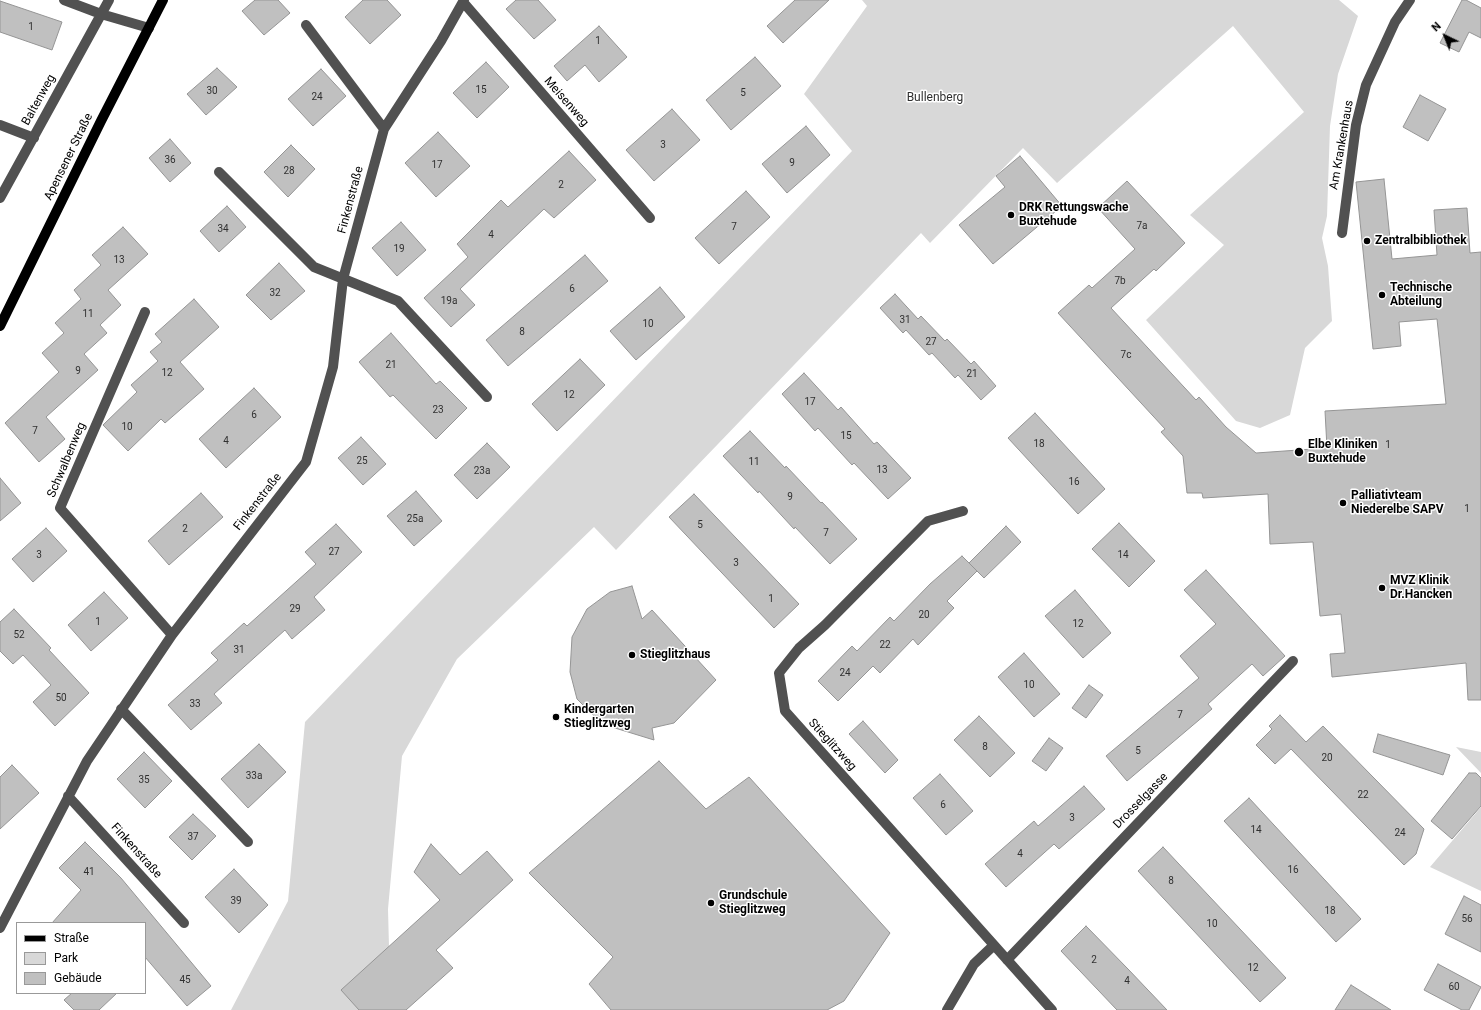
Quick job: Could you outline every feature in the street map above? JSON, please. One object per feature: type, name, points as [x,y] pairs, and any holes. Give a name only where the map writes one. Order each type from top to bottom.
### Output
[{"type":"main road","name":"Apensener Straße","points":[[0,326],[101,121],[163,0]]},
{"type":"street","points":[[64,0],[101,14],[149,28]]},
{"type":"street","name":"Baltenweg","points":[[0,198],[109,0]]},
{"type":"street","name":"Am Krankenhaus","points":[[1342,233],[1356,125],[1366,85],[1395,22],[1410,0]]},
{"type":"street","name":"Finkenstraße","points":[[0,928],[87,761],[121,709],[172,635],[306,462],[333,367],[343,279],[384,129],[441,41],[464,1]]},
{"type":"street","name":"Meisenweg","points":[[464,1],[650,218]]},
{"type":"street","points":[[306,25],[384,129]]},
{"type":"street","points":[[0,125],[34,138]]},
{"type":"street","points":[[218,172],[314,267],[398,300],[486,397]]},
{"type":"street","name":"Schwalbenweg","points":[[145,312],[60,508],[172,635]]},
{"type":"street","name":"Stieglitzweg","points":[[963,511],[928,521],[825,625],[799,648],[779,673],[785,710],[993,946],[1052,1010]]},
{"type":"street","name":"Drosselgasse","points":[[1007,960],[1293,661]]},
{"type":"street","points":[[121,709],[248,842]]},
{"type":"street","name":"Finkenstraße","points":[[68,796],[184,923]]},
{"type":"street","points":[[947,1010],[974,964],[993,946]]},
{"type":"green space","name":"Bullenberg","points":[[862,0],[1339,0],[1358,16],[1338,74],[1330,126],[1327,216],[1322,238],[1328,266],[1332,321],[1305,348],[1290,415],[1260,428],[1236,421],[1146,320],[1224,245],[1190,215],[1304,112],[1233,26],[1057,183],[1023,148],[930,243],[921,233],[616,550],[594,527],[457,659],[402,756],[388,909],[389,947],[359,1010],[231,1010],[288,901],[305,722],[852,151],[804,94],[867,6]]},
{"type":"green space","points":[[1456,747],[1481,752],[1481,773]]},
{"type":"green space","points":[[1481,807],[1481,891],[1430,867]]},
{"type":"building","points":[[255,0],[278,0],[290,13],[264,35],[242,11]]},
{"type":"building","points":[[363,0],[387,0],[401,15],[370,44],[345,17]]},
{"type":"building","points":[[516,0],[538,0],[556,20],[534,39],[506,9]]},
{"type":"building","points":[[795,0],[829,0],[783,43],[767,26]]},
{"type":"building","points":[[1462,0],[1466,0],[1481,8],[1481,38],[1469,32],[1459,52],[1440,43]]},
{"type":"building","points":[[0,1],[62,22],[52,50],[0,32]]},
{"type":"building","points":[[599,26],[627,57],[599,82],[585,65],[567,81],[554,66]]},
{"type":"building","points":[[755,57],[781,86],[731,130],[706,100]]},
{"type":"building","points":[[486,62],[509,87],[477,118],[453,93]]},
{"type":"building","points":[[217,68],[237,87],[206,115],[187,94]]},
{"type":"building","points":[[321,69],[346,96],[313,126],[288,99]]},
{"type":"building","points":[[1420,95],[1446,109],[1428,141],[1403,127]]},
{"type":"building","points":[[672,109],[700,140],[654,181],[626,150]]},
{"type":"building","points":[[806,126],[830,155],[787,193],[762,164]]},
{"type":"building","points":[[438,132],[470,166],[436,197],[405,163]]},
{"type":"building","points":[[170,139],[191,163],[170,182],[149,158]]},
{"type":"building","points":[[291,145],[315,169],[288,197],[264,172]]},
{"type":"building","points":[[569,151],[596,180],[554,218],[544,209],[460,289],[475,305],[451,327],[424,298],[468,257],[457,244],[501,200],[508,207]]},
{"type":"building","name":"DRK Rettungswache Buxtehude","points":[[1020,156],[1062,206],[993,264],[959,225],[1005,187],[996,176]]},
{"type":"building","points":[[1384,179],[1392,259],[1437,255],[1434,210],[1467,208],[1470,253],[1481,252],[1481,700],[1468,700],[1466,663],[1332,677],[1330,654],[1345,653],[1341,614],[1320,616],[1313,542],[1270,544],[1268,494],[1203,498],[1202,493],[1187,493],[1183,456],[1161,432],[1165,429],[1058,313],[1089,285],[1092,288],[1135,249],[1098,208],[1127,181],[1185,243],[1156,271],[1154,269],[1111,308],[1196,400],[1199,397],[1226,427],[1256,453],[1327,448],[1325,411],[1446,404],[1437,319],[1399,322],[1401,346],[1373,349],[1356,182]]},
{"type":"building","points":[[746,191],[770,217],[719,264],[695,238]]},
{"type":"building","points":[[227,206],[246,227],[219,252],[200,231]]},
{"type":"building","points":[[401,222],[426,250],[397,276],[372,248]]},
{"type":"building","points":[[123,227],[148,254],[108,290],[121,305],[100,325],[107,333],[84,354],[98,370],[46,417],[65,439],[39,462],[5,423],[59,372],[42,353],[64,333],[55,323],[81,299],[74,290],[101,265],[92,255]]},
{"type":"building","points":[[585,255],[608,281],[508,366],[486,340]]},
{"type":"building","points":[[279,263],[305,291],[271,320],[246,295]]},
{"type":"building","points":[[660,287],[685,317],[636,360],[610,331]]},
{"type":"building","points":[[895,294],[918,319],[921,316],[945,341],[947,339],[971,364],[974,361],[996,386],[981,400],[958,375],[955,378],[932,353],[929,355],[906,330],[903,333],[880,308]]},
{"type":"building","points":[[194,299],[219,327],[180,362],[204,389],[165,423],[161,419],[128,451],[103,425],[137,392],[131,385],[158,361],[150,352],[162,342],[155,334]]},
{"type":"building","points":[[391,333],[436,384],[440,381],[467,408],[436,439],[393,395],[390,397],[359,362]]},
{"type":"building","points":[[580,359],[605,385],[557,431],[532,404]]},
{"type":"building","points":[[804,373],[838,410],[841,407],[874,444],[877,442],[911,478],[888,499],[854,463],[852,465],[818,428],[815,431],[782,394]]},
{"type":"building","points":[[254,388],[281,417],[226,468],[199,439]]},
{"type":"building","points":[[1035,413],[1105,489],[1078,514],[1008,438]]},
{"type":"building","points":[[750,431],[857,539],[830,564],[723,456]]},
{"type":"building","points":[[361,437],[386,464],[363,485],[338,458]]},
{"type":"building","points":[[487,443],[510,467],[477,499],[454,475]]},
{"type":"building","points":[[0,478],[21,503],[0,521]]},
{"type":"building","points":[[416,491],[442,521],[414,546],[387,516]]},
{"type":"building","points":[[201,493],[223,517],[169,565],[148,541]]},
{"type":"building","points":[[694,494],[799,604],[774,628],[669,517]]},
{"type":"building","points":[[1119,523],[1155,561],[1129,587],[1092,549]]},
{"type":"building","points":[[336,524],[362,552],[314,597],[325,610],[292,639],[285,630],[214,694],[222,703],[191,730],[168,705],[218,660],[211,653],[244,623],[247,626],[316,564],[305,552]]},
{"type":"building","points":[[1006,526],[1021,542],[984,578],[969,563]]},
{"type":"building","points":[[46,528],[67,551],[33,582],[12,559]]},
{"type":"building","points":[[962,556],[977,571],[947,601],[954,608],[918,645],[913,639],[880,673],[873,666],[838,701],[818,681],[852,646],[857,651],[890,617],[894,621],[930,584]]},
{"type":"building","points":[[1206,570],[1285,656],[1263,676],[1252,664],[1208,704],[1212,709],[1127,781],[1106,756],[1199,678],[1180,656],[1216,624],[1184,590]]},
{"type":"building","name":"Stieglitzhaus","points":[[632,586],[642,619],[652,610],[716,680],[674,723],[652,728],[654,740],[602,724],[577,699],[570,672],[572,637],[587,609],[610,592]]},
{"type":"building","points":[[1075,590],[1111,633],[1083,658],[1045,616]]},
{"type":"building","points":[[104,592],[128,618],[91,651],[68,625]]},
{"type":"building","points":[[14,609],[51,648],[49,650],[89,693],[55,726],[33,702],[51,685],[23,655],[13,664],[0,651],[0,622]]},
{"type":"building","points":[[1024,653],[1060,694],[1034,717],[998,677]]},
{"type":"building","points":[[1089,685],[1103,695],[1086,718],[1072,708]]},
{"type":"building","points":[[1280,715],[1306,742],[1323,726],[1424,829],[1416,854],[1404,865],[1291,749],[1275,764],[1256,745],[1272,729],[1269,726]]},
{"type":"building","points":[[979,716],[1015,753],[990,777],[954,740]]},
{"type":"building","points":[[863,721],[898,760],[885,773],[849,734]]},
{"type":"building","points":[[1378,734],[1450,755],[1443,775],[1373,752]]},
{"type":"building","points":[[1049,738],[1063,748],[1046,771],[1032,761]]},
{"type":"building","points":[[259,744],[286,772],[248,808],[221,779]]},
{"type":"building","points":[[144,752],[172,781],[145,808],[117,779]]},
{"type":"building","name":"Grundschule Stieglitzweg","points":[[659,761],[706,809],[749,777],[890,933],[844,1001],[827,1010],[611,1010],[589,984],[613,957],[529,873]]},
{"type":"building","points":[[12,765],[39,793],[0,829],[0,777]]},
{"type":"building","points":[[1469,773],[1476,773],[1481,778],[1481,806],[1452,839],[1431,821]]},
{"type":"building","points":[[940,774],[973,811],[946,835],[913,798]]},
{"type":"building","points":[[1084,786],[1105,809],[1059,849],[1054,844],[1006,887],[985,864],[1034,821],[1038,826]]},
{"type":"building","points":[[1249,798],[1361,919],[1336,942],[1224,821]]},
{"type":"building","points":[[193,814],[216,836],[192,860],[169,837]]},
{"type":"building","points":[[85,842],[121,878],[211,986],[187,1006],[146,958],[146,922],[53,922],[81,890],[59,868]]},
{"type":"building","points":[[431,844],[460,875],[487,851],[513,880],[436,950],[453,968],[406,1010],[359,1010],[341,990],[440,900],[414,872]]},
{"type":"building","points":[[1163,847],[1286,978],[1260,1002],[1138,871]]},
{"type":"building","points":[[234,869],[268,905],[239,933],[205,897]]},
{"type":"building","points":[[1464,896],[1481,905],[1481,952],[1445,934]]},
{"type":"building","points":[[1086,926],[1167,1010],[1117,1010],[1061,951]]},
{"type":"building","points":[[1438,964],[1481,987],[1469,1010],[1462,1010],[1424,990]]},
{"type":"building","points":[[1351,985],[1391,1010],[1335,1010]]},
{"type":"building","points":[[71,994],[116,994],[99,1010],[74,1010],[64,1000]]},
{"type":"place","name":"DRK Rettungswache Buxtehude","points":[[1011,215]]},
{"type":"place","name":"Zentralbibliothek","points":[[1367,241]]},
{"type":"place","name":"Technische Abteilung","points":[[1382,295]]},
{"type":"place","name":"Elbe Kliniken Buxtehude","points":[[1299,452]]},
{"type":"place","name":"Palliativteam Niederelbe SAPV","points":[[1343,503]]},
{"type":"place","name":"MVZ Klinik Dr.Hancken","points":[[1382,588]]},
{"type":"place","name":"Stieglitzhaus","points":[[632,655]]},
{"type":"place","name":"Kindergarten Stieglitzweg","points":[[556,717]]},
{"type":"place","name":"Grundschule Stieglitzweg","points":[[711,903]]}]
